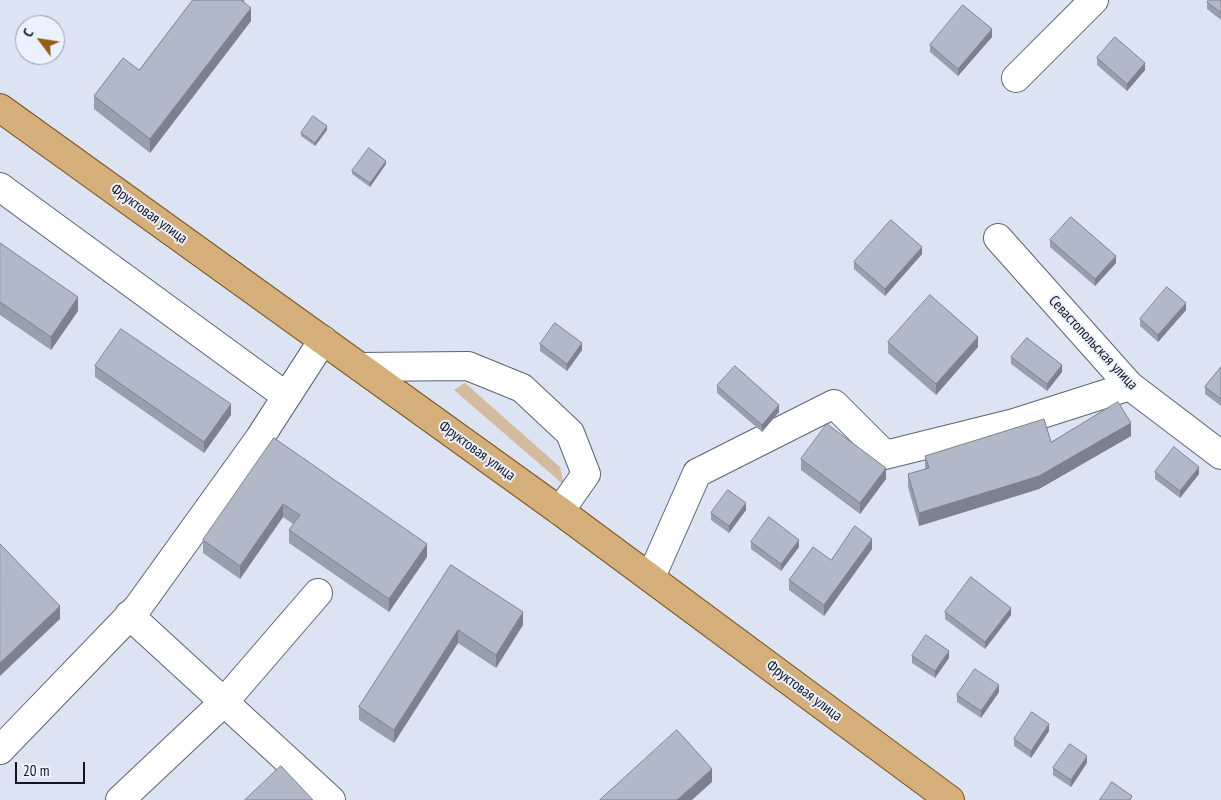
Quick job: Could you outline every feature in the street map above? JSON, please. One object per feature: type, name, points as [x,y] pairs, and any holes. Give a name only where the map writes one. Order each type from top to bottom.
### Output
[{"type":"main road","name":"Фруктовая улица","points":[[0,108],[651,577],[950,800]]},
{"type":"street","points":[[1016,78],[1094,0]]},
{"type":"street","points":[[0,187],[286,396]]},
{"type":"street","name":"Севастопольская улица","points":[[998,238],[1130,386],[1221,455]]},
{"type":"street","points":[[0,750],[138,606],[259,439],[323,340]]},
{"type":"street","points":[[360,367],[468,366],[522,388],[570,432],[586,474],[560,511]]},
{"type":"street","points":[[651,577],[697,473],[834,404],[885,456],[1014,423],[1130,386]]},
{"type":"street","points":[[120,800],[224,702],[318,593]]},
{"type":"street","points":[[130,615],[331,800]]},
{"type":"shaded area","points":[[465,383],[560,467],[564,485],[454,390]]},
{"type":"building","points":[[193,0],[241,0],[251,8],[150,139],[94,96],[123,58],[139,70]]},
{"type":"building","points":[[1209,0],[1221,0],[1221,13],[1207,2]]},
{"type":"building","points":[[963,5],[992,29],[958,69],[930,45]]},
{"type":"building","points":[[1115,37],[1145,63],[1127,84],[1097,58]]},
{"type":"building","points":[[313,116],[327,126],[315,143],[301,133]]},
{"type":"building","points":[[369,148],[386,161],[370,183],[352,171]]},
{"type":"building","points":[[1071,217],[1116,256],[1095,279],[1050,240]]},
{"type":"building","points":[[891,220],[922,247],[885,289],[854,262]]},
{"type":"building","points":[[0,243],[78,297],[51,337],[0,302]]},
{"type":"building","points":[[1167,287],[1186,303],[1158,335],[1140,319]]},
{"type":"building","points":[[930,295],[978,337],[936,384],[888,342]]},
{"type":"building","points":[[555,323],[582,343],[567,364],[540,344]]},
{"type":"building","points":[[121,329],[231,404],[204,442],[95,366]]},
{"type":"building","points":[[1027,338],[1062,365],[1047,384],[1011,357]]},
{"type":"building","points":[[735,366],[779,405],[762,425],[717,386]]},
{"type":"building","points":[[1221,367],[1221,399],[1205,387]]},
{"type":"building","points":[[1118,402],[1131,423],[1039,476],[919,513],[908,474],[929,468],[925,456],[1044,419],[1051,442]]},
{"type":"building","points":[[827,424],[886,468],[860,503],[801,459]]},
{"type":"building","points":[[274,438],[427,544],[389,599],[289,530],[300,515],[283,504],[240,566],[203,540]]},
{"type":"building","points":[[1174,447],[1199,467],[1180,491],[1155,472]]},
{"type":"building","points":[[728,490],[746,503],[729,526],[711,513]]},
{"type":"building","points":[[769,517],[799,540],[781,564],[751,542]]},
{"type":"building","points":[[855,526],[872,539],[824,605],[789,580],[813,547],[831,560]]},
{"type":"building","points":[[0,544],[60,606],[0,663]]},
{"type":"building","points":[[451,565],[523,612],[496,655],[458,630],[394,730],[359,707]]},
{"type":"building","points":[[971,577],[1011,608],[985,642],[945,612]]},
{"type":"building","points":[[926,635],[949,651],[935,671],[912,656]]},
{"type":"building","points":[[975,669],[999,685],[981,711],[957,695]]},
{"type":"building","points":[[1032,712],[1049,724],[1031,751],[1014,739]]},
{"type":"building","points":[[677,730],[712,769],[677,800],[600,800]]},
{"type":"building","points":[[1070,744],[1087,756],[1071,780],[1053,768]]},
{"type":"building","points":[[281,766],[313,800],[245,800]]},
{"type":"building","points":[[1112,782],[1132,796],[1130,800],[1100,800]]}]
